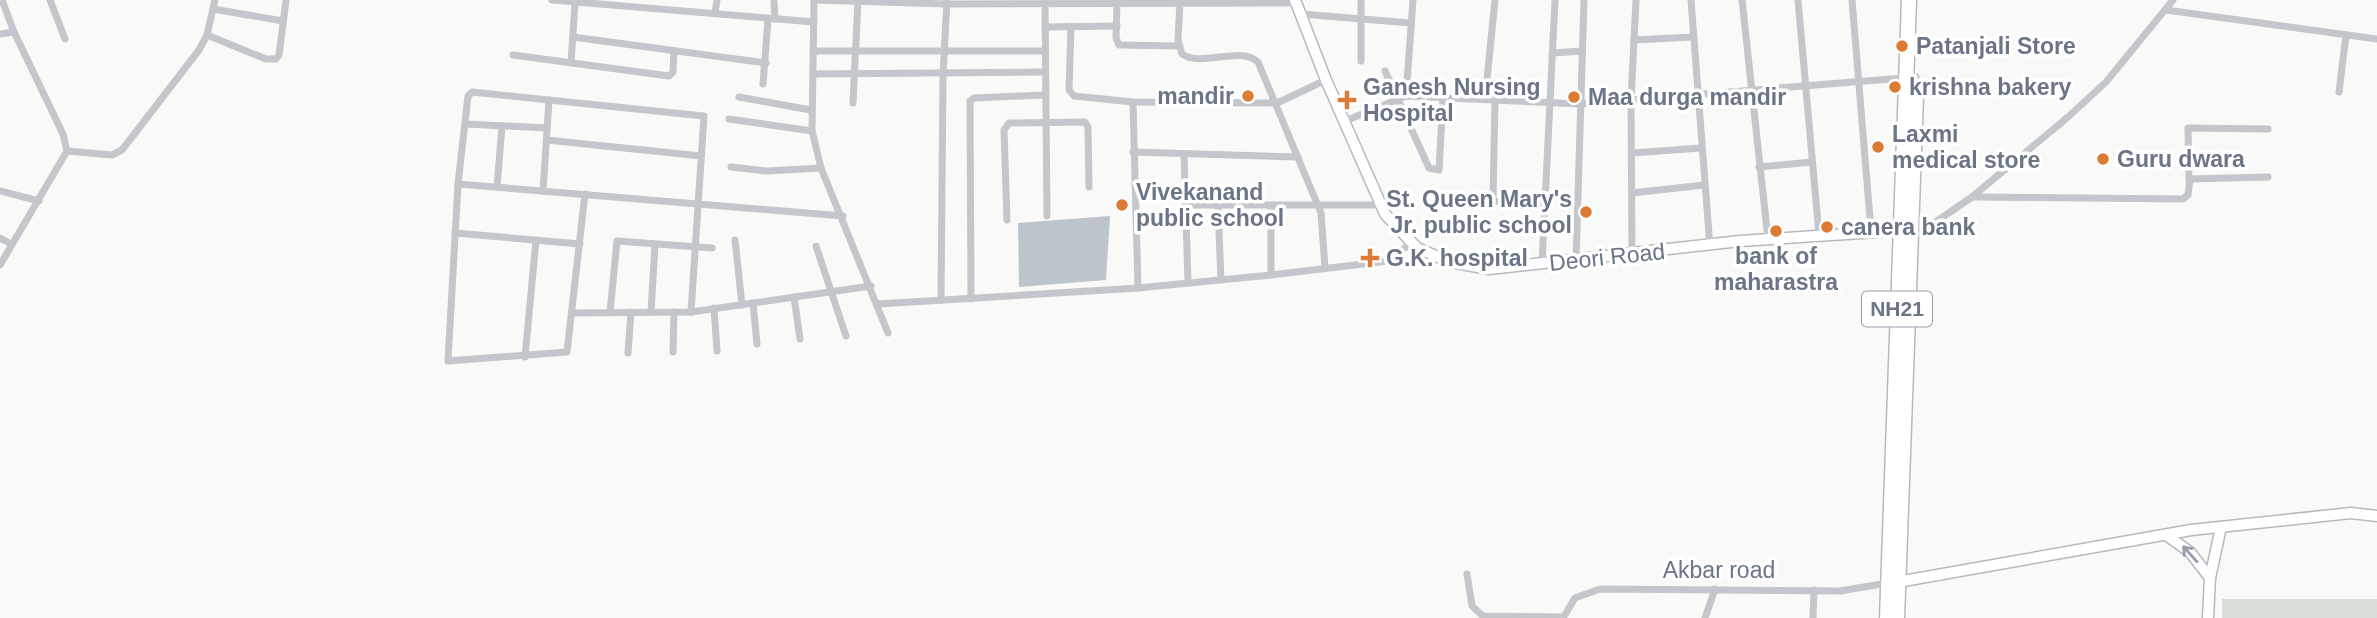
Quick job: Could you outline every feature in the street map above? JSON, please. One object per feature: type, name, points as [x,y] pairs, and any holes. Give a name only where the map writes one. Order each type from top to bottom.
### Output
[{"type":"highway","name":"NH21","points":[[1909,0],[1912,77]]},
{"type":"highway","name":"NH21","points":[[1897,618],[1894,582],[1905,230],[1918,0]]},
{"type":"highway","name":"NH21","points":[[1887,618],[1894,582]]},
{"type":"street","points":[[0,265],[67,151],[63,134],[14,32],[2,0]]},
{"type":"street","points":[[50,0],[65,39]]},
{"type":"street","points":[[207,35],[266,59],[276,59],[279,55],[286,0]]},
{"type":"street","points":[[552,0],[814,22]]},
{"type":"street","points":[[715,13],[717,0]]},
{"type":"street","points":[[763,84],[774,0]]},
{"type":"street","points":[[888,333],[872,286],[821,168],[812,131],[814,0],[1298,5],[1361,19],[1412,23]]},
{"type":"street","points":[[853,103],[858,0]]},
{"type":"street","points":[[1361,0],[1362,61]]},
{"type":"street","points":[[1401,97],[1413,0]]},
{"type":"street","points":[[1485,99],[1495,0]]},
{"type":"street","points":[[1542,264],[1555,0]]},
{"type":"street","points":[[1576,261],[1584,0]]},
{"type":"street","points":[[1632,255],[1631,100],[1636,0]]},
{"type":"street","points":[[1690,0],[1710,247]]},
{"type":"street","points":[[1742,0],[1768,239]]},
{"type":"street","points":[[1798,0],[1819,235]]},
{"type":"street","points":[[1852,0],[1871,231]]},
{"type":"street","points":[[1905,230],[1924,230],[1972,197],[2068,117],[2106,82],[2173,0]]},
{"type":"street","points":[[571,63],[575,2]]},
{"type":"street","points":[[941,300],[943,75],[947,2]]},
{"type":"street","points":[[1117,2],[1116,38],[1119,44],[1179,46]]},
{"type":"street","points":[[1180,2],[1179,46],[1182,54],[1192,58],[1255,59],[1277,103],[1319,205],[1325,268]]},
{"type":"street","points":[[1045,3],[1043,72],[1047,216]]},
{"type":"street","points":[[67,151],[112,155],[122,150],[188,66],[207,35],[214,4],[283,21]]},
{"type":"street","name":"Deori Road","points":[[1298,5],[1325,80],[1381,205],[1411,243],[1450,262],[1489,269],[1768,239],[1905,230]]},
{"type":"street","points":[[2166,10],[2377,39]]},
{"type":"street","points":[[1045,27],[1117,26]]},
{"type":"street","points":[[1070,27],[1070,93],[1133,102],[1277,103],[1325,80]]},
{"type":"street","points":[[0,34],[14,32]]},
{"type":"street","points":[[2339,92],[2346,35]]},
{"type":"street","points":[[573,37],[766,63]]},
{"type":"street","points":[[1634,40],[1693,37]]},
{"type":"street","points":[[513,55],[669,76],[673,72],[674,51]]},
{"type":"street","points":[[814,51],[1044,51]]},
{"type":"street","points":[[1552,53],[1582,51]]},
{"type":"street","points":[[1385,71],[1401,97],[1429,167],[1439,170],[1443,98]]},
{"type":"street","points":[[813,74],[943,75],[1043,72]]},
{"type":"street","points":[[1345,121],[1401,97],[1580,104],[1912,77]]},
{"type":"street","points":[[585,194],[567,352],[451,362],[447,358],[458,184],[470,93],[704,116],[691,312]]},
{"type":"street","points":[[971,299],[970,101],[974,98],[1044,95]]},
{"type":"street","points":[[739,97],[811,110]]},
{"type":"street","points":[[1495,99],[1493,201],[1544,205]]},
{"type":"street","points":[[543,191],[549,100]]},
{"type":"street","points":[[1133,102],[1138,288]]},
{"type":"street","points":[[729,119],[812,131]]},
{"type":"street","points":[[1007,220],[1006,126],[1044,122],[1087,124],[1090,187]]},
{"type":"street","points":[[465,124],[547,128]]},
{"type":"street","points":[[497,187],[502,126]]},
{"type":"street","points":[[1972,197],[2183,198],[2188,195],[2188,128],[2268,129]]},
{"type":"street","points":[[547,140],[701,156]]},
{"type":"street","points":[[1632,153],[1700,148]]},
{"type":"street","points":[[1133,152],[1298,157]]},
{"type":"street","points":[[1184,154],[1188,283]]},
{"type":"street","points":[[1759,167],[1812,162]]},
{"type":"street","points":[[731,167],[767,171],[821,168]]},
{"type":"street","points":[[2189,180],[2268,177]]},
{"type":"street","points":[[458,184],[843,216]]},
{"type":"street","points":[[1632,193],[1704,185]]},
{"type":"street","points":[[0,191],[39,201]]},
{"type":"street","points":[[1186,205],[1381,205]]},
{"type":"street","points":[[1218,205],[1221,280]]},
{"type":"street","points":[[1271,275],[1272,205]]},
{"type":"street","points":[[455,233],[580,244]]},
{"type":"street","points":[[0,238],[11,244]]},
{"type":"street","points":[[525,357],[536,240]]},
{"type":"street","points":[[735,240],[742,305]]},
{"type":"street","points":[[610,312],[615,243],[712,248]]},
{"type":"street","points":[[878,304],[1138,288],[1271,275],[1388,261],[1411,243]]},
{"type":"street","points":[[651,312],[655,244]]},
{"type":"street","points":[[816,246],[846,337]]},
{"type":"street","points":[[572,313],[691,312],[872,286]]},
{"type":"street","points":[[794,297],[800,339]]},
{"type":"street","points":[[753,303],[757,344]]},
{"type":"street","points":[[714,308],[717,351]]},
{"type":"street","points":[[628,353],[631,312]]},
{"type":"street","points":[[673,352],[674,312]]},
{"type":"street","points":[[1894,582],[2166,534],[2351,513],[2377,516]]},
{"type":"street","points":[[2208,618],[2210,578],[2221,527]]},
{"type":"street","points":[[2166,534],[2190,552],[2210,578]]},
{"type":"street","points":[[1467,574],[1472,606],[1483,616],[1563,617]]},
{"type":"street","name":"Akbar road","points":[[1563,617],[1576,598],[1600,589],[1840,591],[1894,582]]},
{"type":"street","points":[[1705,618],[1715,589]]},
{"type":"street","points":[[1813,618],[1814,590]]},
{"type":"shaded area","points":[[1110,216],[1106,280],[1019,287],[1018,223]]},
{"type":"shaded area","points":[[2222,599],[2377,599],[2377,618],[2222,618]]},
{"type":"place","name":"Patanjali Store","points":[[1902,46]]},
{"type":"place","name":"krishna bakery","points":[[1895,87]]},
{"type":"place","name":"mandir","points":[[1248,96]]},
{"type":"place","name":"Maa durga mandir","points":[[1574,97]]},
{"type":"place","name":"Ganesh Nursing Hospital","points":[[1347,100]]},
{"type":"place","name":"Laxmi medical store","points":[[1878,147]]},
{"type":"place","name":"Guru dwara","points":[[2103,159]]},
{"type":"place","name":"Vivekanand public school","points":[[1122,205]]},
{"type":"place","name":"St. Queen Mary's Jr. public school","points":[[1586,212]]},
{"type":"place","name":"canera bank","points":[[1827,227]]},
{"type":"place","name":"bank of maharastra","points":[[1776,231]]},
{"type":"place","name":"G.K. hospital","points":[[1370,258]]}]
